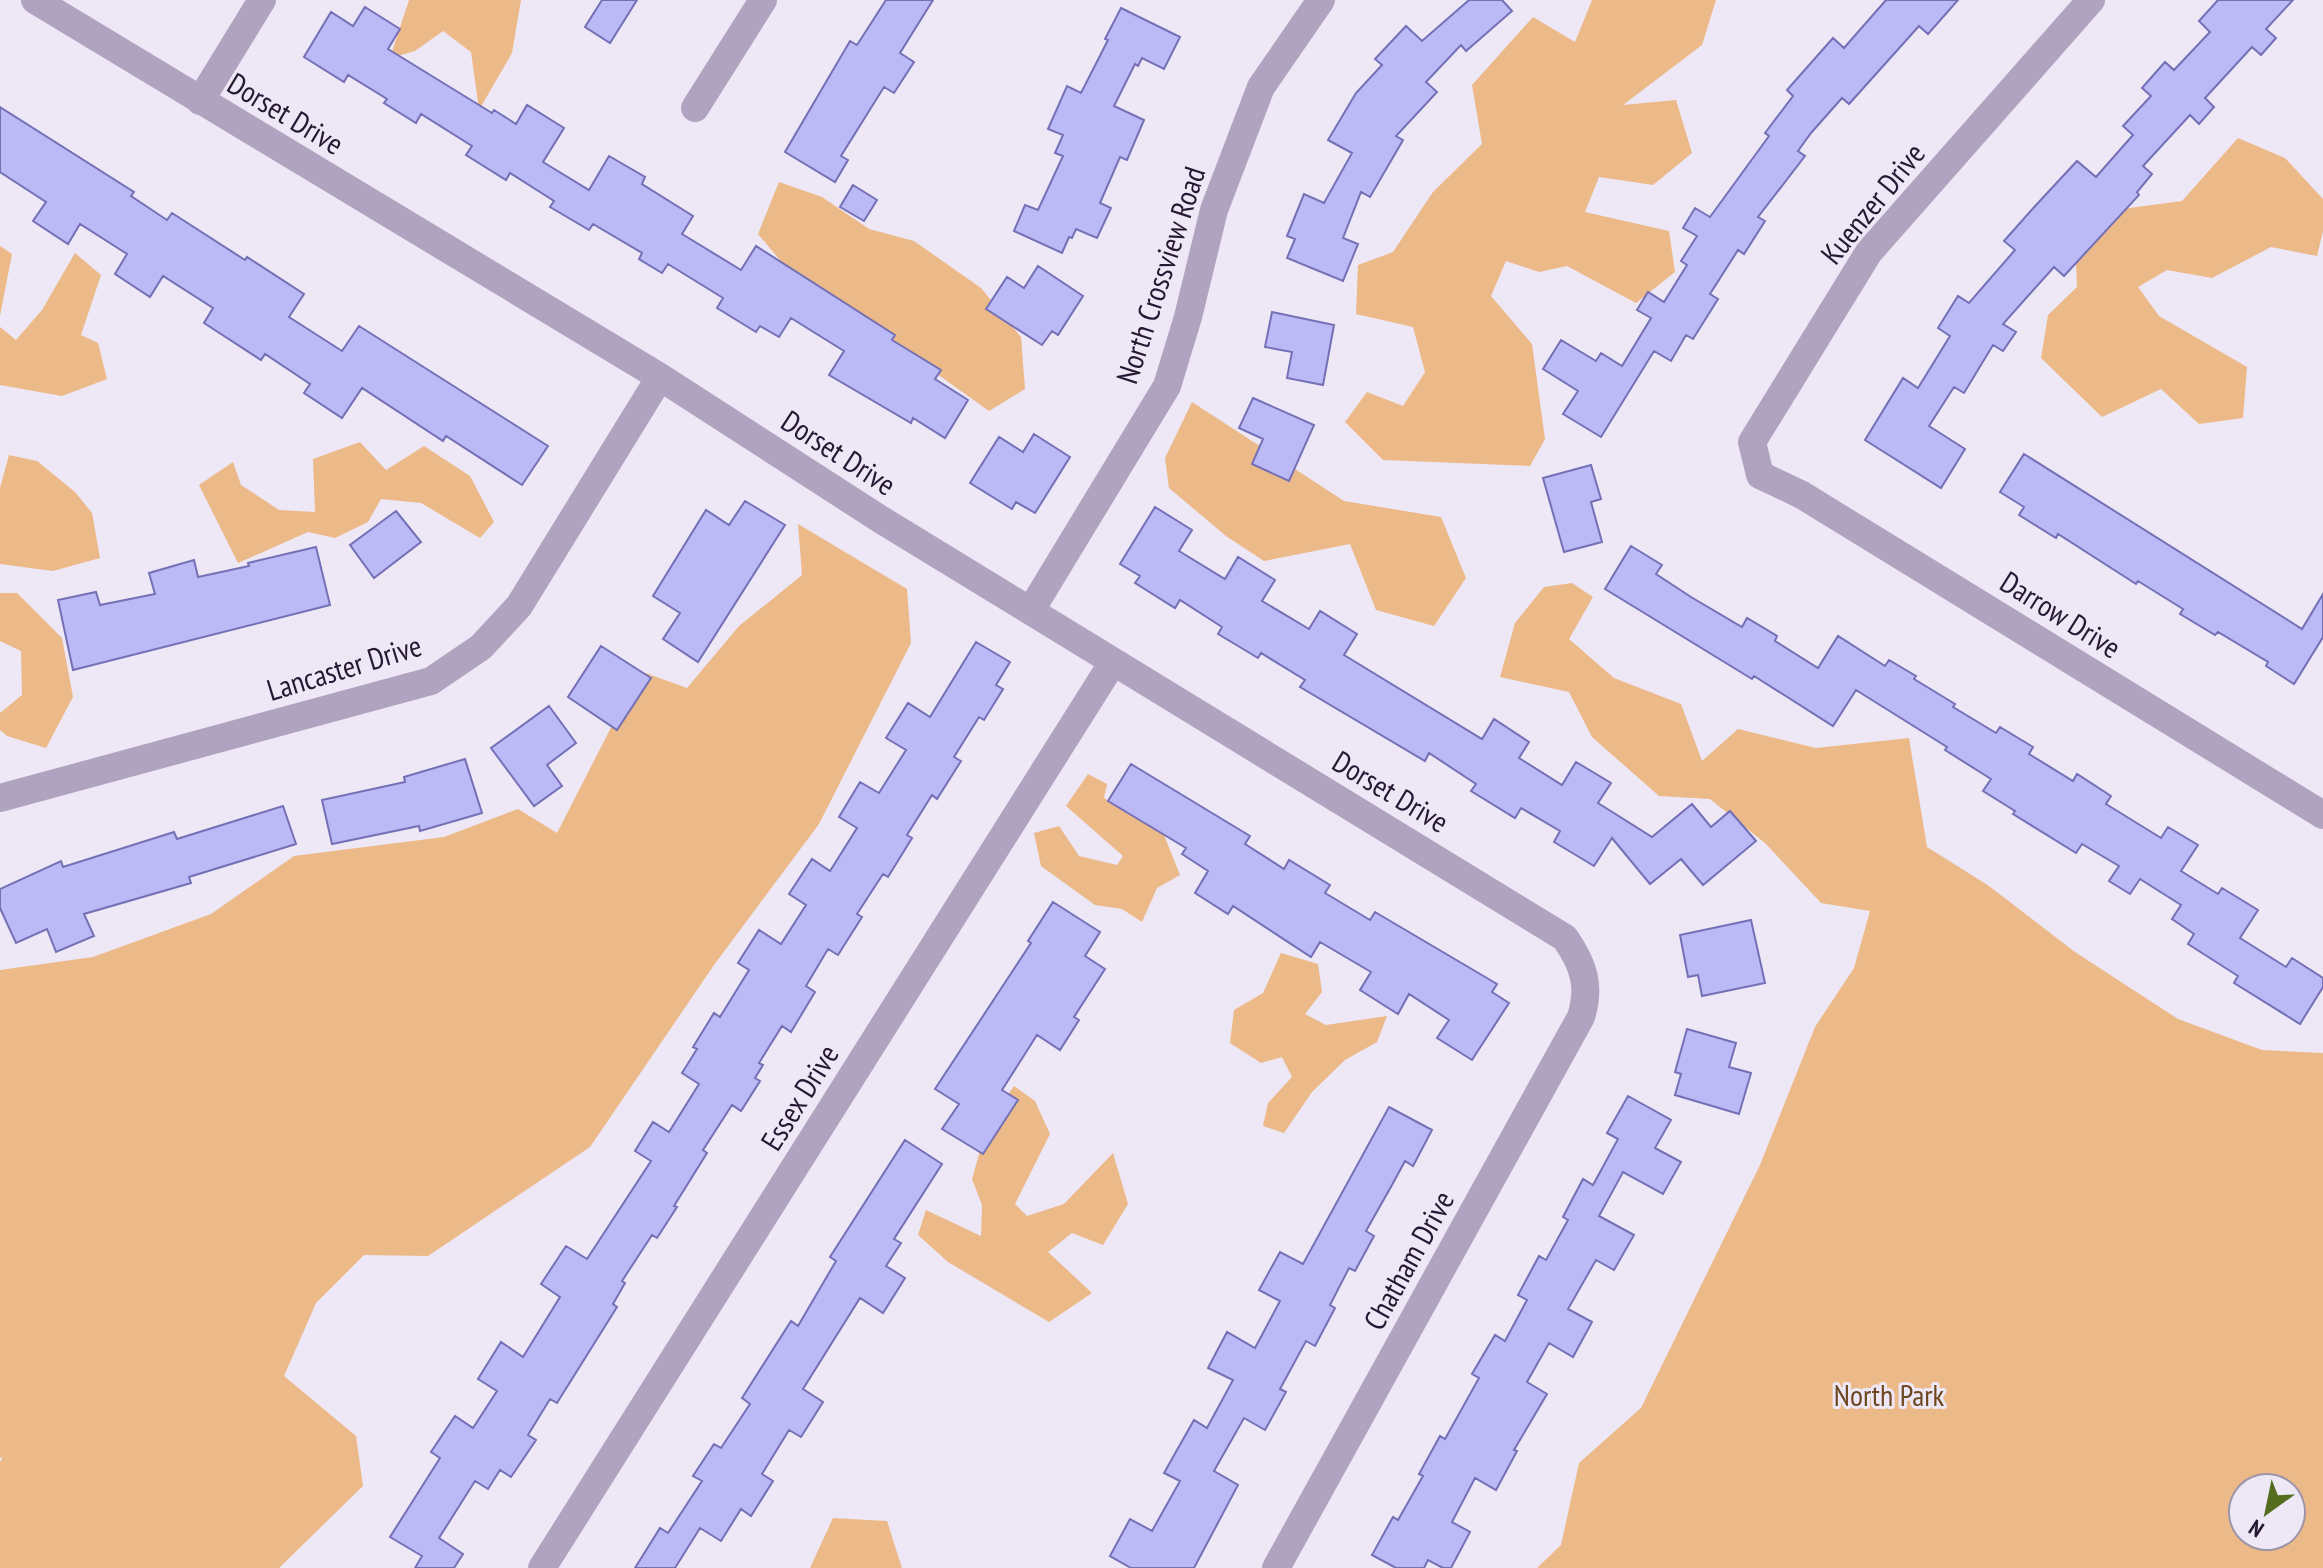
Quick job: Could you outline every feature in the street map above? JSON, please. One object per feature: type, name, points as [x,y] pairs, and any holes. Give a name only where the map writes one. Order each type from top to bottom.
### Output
[{"type":"street","name":"Dorset Drive","points":[[35,0],[660,377],[880,519],[1565,938],[1579,959],[1586,981]]},
{"type":"street","points":[[200,101],[262,0]]},
{"type":"street","points":[[695,108],[763,0]]},
{"type":"street","name":"North Crossview Road","points":[[1031,610],[1167,386],[1188,317],[1214,210],[1261,87],[1321,0]]},
{"type":"street","name":"Kuenzer Drive","points":[[1760,475],[1752,442],[1869,252],[2091,0]]},
{"type":"street","name":"Lancaster Drive","points":[[0,798],[431,681],[481,647],[519,606],[660,377]]},
{"type":"street","name":"Darrow Drive","points":[[1760,475],[1802,495],[2323,815]]},
{"type":"street","name":"Essex Drive","points":[[542,1568],[1113,662]]},
{"type":"street","name":"Chatham Drive","points":[[1276,1568],[1562,1054],[1581,1017],[1586,999],[1586,981]]},
{"type":"green space","points":[[409,0],[521,0],[512,53],[479,110],[471,52],[443,31],[415,51],[390,58]]},
{"type":"green space","points":[[1592,0],[1716,0],[1702,45],[1623,105],[1676,100],[1692,153],[1653,185],[1599,177],[1585,212],[1669,231],[1675,272],[1636,303],[1567,266],[1539,272],[1506,261],[1491,296],[1532,344],[1545,439],[1530,466],[1383,460],[1345,422],[1367,392],[1403,406],[1425,372],[1413,327],[1356,314],[1358,265],[1393,252],[1433,192],[1482,144],[1472,85],[1533,17],[1575,42]]},
{"type":"green space","points":[[2238,138],[2285,158],[2323,199],[2323,231],[2317,256],[2271,247],[2212,278],[2167,270],[2138,287],[2159,316],[2247,367],[2243,418],[2199,424],[2161,389],[2102,417],[2041,358],[2048,315],[2077,287],[2075,238],[2114,210],[2182,201]]},
{"type":"green space","points":[[779,182],[822,197],[869,229],[914,241],[981,288],[1021,337],[1025,389],[989,411],[863,321],[795,278],[758,234]]},
{"type":"green space","points":[[0,246],[12,254],[0,316]]},
{"type":"green space","points":[[75,253],[101,275],[81,335],[98,343],[107,379],[62,396],[0,385],[0,327],[16,340],[42,310]]},
{"type":"green space","points":[[1192,402],[1344,501],[1441,517],[1466,578],[1434,626],[1376,610],[1350,544],[1264,561],[1226,536],[1169,488],[1165,458]]},
{"type":"green space","points":[[360,442],[386,470],[424,446],[470,476],[494,522],[480,538],[421,503],[381,499],[368,522],[335,538],[308,532],[238,563],[199,485],[233,462],[241,485],[279,510],[315,512],[313,459]]},
{"type":"green space","points":[[9,455],[37,461],[75,492],[92,513],[100,558],[53,571],[0,564],[0,488]]},
{"type":"green space","points":[[798,524],[907,589],[911,643],[819,824],[714,965],[590,1147],[428,1256],[364,1255],[316,1303],[284,1376],[356,1436],[363,1486],[279,1568],[0,1568],[0,1462],[3,1457],[0,1458],[0,970],[93,957],[211,914],[294,856],[444,837],[518,809],[557,833],[640,671],[687,688],[739,626],[802,575]]},
{"type":"green space","name":"North Park","points":[[1572,583],[1593,597],[1569,639],[1614,678],[1681,704],[1702,761],[1738,729],[1816,748],[1909,738],[1927,847],[1989,886],[2075,952],[2178,1019],[2262,1050],[2323,1053],[2323,1568],[1537,1568],[1561,1545],[1579,1463],[1641,1408],[1760,1165],[1815,1027],[1854,968],[1870,911],[1821,903],[1765,843],[1710,799],[1659,796],[1592,737],[1569,692],[1500,677],[1515,623],[1544,587]]},
{"type":"green space","points":[[0,593],[17,593],[62,638],[73,697],[46,748],[7,736],[0,730],[0,713],[22,695],[21,651],[0,641]]},
{"type":"green space","points":[[1088,774],[1107,784],[1104,798],[1164,835],[1180,875],[1157,888],[1142,922],[1122,909],[1095,905],[1041,866],[1034,833],[1059,826],[1079,856],[1117,865],[1123,856],[1066,806]]},
{"type":"green space","points":[[1281,953],[1318,964],[1322,992],[1305,1014],[1326,1025],[1387,1016],[1377,1042],[1345,1060],[1312,1092],[1284,1133],[1263,1126],[1268,1103],[1292,1077],[1282,1057],[1261,1063],[1230,1043],[1234,1010],[1263,993]]},
{"type":"green space","points":[[1014,1086],[1035,1101],[1050,1134],[1015,1204],[1027,1216],[1064,1204],[1113,1153],[1128,1204],[1103,1245],[1072,1233],[1048,1252],[1092,1293],[1049,1322],[948,1262],[918,1235],[926,1210],[981,1236],[982,1205],[972,1179],[988,1123]]},
{"type":"green space","points":[[833,1518],[887,1521],[902,1568],[810,1568]]},
{"type":"building","points":[[602,0],[637,0],[610,43],[585,27]]},
{"type":"building","points":[[886,0],[933,0],[900,53],[914,62],[894,93],[884,87],[841,156],[848,160],[835,182],[785,152],[850,41],[857,45]]},
{"type":"building","points":[[1469,0],[1502,0],[1512,11],[1466,51],[1461,45],[1426,82],[1437,92],[1396,136],[1403,140],[1370,197],[1361,192],[1343,238],[1358,244],[1343,281],[1287,258],[1295,239],[1287,236],[1304,194],[1324,203],[1352,153],[1328,140],[1356,93],[1382,65],[1375,59],[1406,26],[1422,41]]},
{"type":"building","points":[[1886,0],[1958,0],[1928,34],[1919,26],[1849,104],[1842,98],[1811,133],[1798,151],[1805,156],[1758,217],[1765,221],[1744,254],[1738,250],[1710,294],[1718,299],[1693,339],[1686,335],[1671,361],[1654,351],[1601,437],[1563,414],[1578,391],[1543,369],[1561,340],[1596,361],[1601,353],[1622,366],[1651,318],[1637,310],[1648,292],[1664,302],[1687,265],[1681,261],[1697,236],[1683,228],[1695,208],[1710,217],[1769,136],[1765,133],[1793,96],[1787,90],[1833,38],[1844,48]]},
{"type":"building","points":[[2218,0],[2293,0],[2266,29],[2276,38],[2261,55],[2252,47],[2205,98],[2214,107],[2199,124],[2190,115],[2143,166],[2152,174],[2137,192],[2139,195],[2064,276],[2054,267],[2003,324],[2016,332],[2003,351],[1993,345],[1964,393],[1954,387],[1929,426],[1965,449],[1941,488],[1865,440],[1903,378],[1918,388],[1950,336],[1938,328],[1958,296],[1969,303],[2015,250],[2004,241],[2077,161],[2096,177],[2133,135],[2123,126],[2151,96],[2142,88],[2165,62],[2174,70],[2210,32],[2199,21]]},
{"type":"building","points":[[365,7],[400,29],[388,49],[492,113],[494,110],[516,124],[527,105],[564,128],[543,162],[589,190],[609,156],[645,177],[642,184],[693,216],[682,234],[741,270],[756,246],[895,335],[892,340],[941,370],[935,379],[968,400],[945,438],[913,418],[911,423],[829,375],[844,351],[791,318],[779,337],[760,326],[756,332],[717,308],[723,298],[668,264],[662,273],[639,259],[642,253],[593,224],[589,230],[550,207],[554,201],[510,173],[506,180],[466,155],[472,146],[421,114],[416,123],[384,103],[387,99],[348,75],[344,82],[304,57],[331,12],[353,26]]},
{"type":"building","points":[[1121,8],[1180,37],[1164,69],[1142,58],[1138,66],[1135,64],[1114,106],[1144,120],[1127,160],[1120,157],[1100,203],[1111,208],[1097,238],[1076,229],[1062,253],[1014,231],[1025,205],[1038,210],[1063,156],[1055,153],[1063,135],[1048,129],[1067,86],[1081,93]]},
{"type":"building","points":[[0,107],[134,192],[131,196],[167,220],[172,213],[304,294],[289,317],[342,351],[359,326],[548,446],[522,485],[446,436],[443,441],[362,388],[342,418],[304,393],[310,384],[265,354],[261,360],[204,323],[213,308],[163,276],[150,297],[115,274],[127,254],[80,224],[68,244],[33,221],[46,202],[0,172]]},
{"type":"building","points":[[853,185],[877,200],[864,221],[840,207]]},
{"type":"building","points":[[1038,266],[1083,296],[1058,335],[1052,331],[1042,345],[986,309],[1007,277],[1024,288]]},
{"type":"building","points":[[1272,312],[1334,325],[1323,385],[1287,378],[1292,352],[1265,347]]},
{"type":"building","points":[[1253,398],[1314,425],[1289,481],[1252,464],[1263,439],[1239,428]]},
{"type":"building","points":[[1034,434],[1070,457],[1035,513],[1016,502],[1012,509],[970,483],[999,437],[1023,452]]},
{"type":"building","points":[[2024,454],[2302,629],[2323,594],[2323,637],[2294,684],[2266,666],[2268,662],[2180,614],[2183,609],[2138,581],[2136,584],[2058,534],[2056,538],[2019,515],[2024,507],[2000,492]]},
{"type":"building","points":[[1591,465],[1601,499],[1591,502],[1602,542],[1564,552],[1543,478]]},
{"type":"building","points":[[745,501],[785,525],[698,662],[663,639],[680,613],[653,596],[706,510],[729,525]]},
{"type":"building","points":[[1155,507],[1192,530],[1179,551],[1225,579],[1238,557],[1275,580],[1262,601],[1309,629],[1320,611],[1357,634],[1344,655],[1482,739],[1494,719],[1529,742],[1519,758],[1562,785],[1576,762],[1611,783],[1598,803],[1652,837],[1692,804],[1711,827],[1730,811],[1756,841],[1703,885],[1681,859],[1650,884],[1612,838],[1594,866],[1554,842],[1560,831],[1521,808],[1515,818],[1471,791],[1476,784],[1429,753],[1425,761],[1300,687],[1305,680],[1261,653],[1258,658],[1218,634],[1222,627],[1180,600],[1175,608],[1135,583],[1140,576],[1120,564]]},
{"type":"building","points":[[396,511],[421,542],[374,578],[350,545]]},
{"type":"building","points":[[1631,546],[1662,565],[1656,574],[1691,597],[1742,627],[1747,618],[1777,636],[1775,641],[1818,668],[1838,636],[1885,666],[1889,660],[1916,676],[1914,679],[1955,704],[1953,707],[1996,733],[2000,727],[2033,747],[2029,754],[2073,781],[2077,774],[2111,796],[2106,804],[2161,838],[2168,827],[2198,845],[2181,871],[2218,894],[2222,888],[2258,910],[2240,938],[2286,967],[2292,958],[2323,978],[2323,987],[2300,1024],[2234,983],[2238,976],[2188,944],[2194,934],[2172,919],[2181,905],[2140,879],[2130,894],[2109,881],[2119,866],[2082,844],[2076,853],[2013,814],[2015,811],[1983,791],[1991,779],[1945,750],[1947,747],[1856,690],[1833,726],[1605,589]]},
{"type":"building","points":[[316,547],[330,605],[73,670],[58,600],[96,592],[100,605],[155,594],[149,573],[194,560],[198,577]]},
{"type":"building","points":[[976,642],[1010,662],[996,685],[1003,689],[984,720],[979,717],[954,757],[961,761],[937,799],[932,795],[907,835],[912,838],[888,877],[883,874],[857,914],[862,917],[838,955],[828,949],[806,986],[815,992],[791,1032],[782,1026],[759,1063],[763,1065],[755,1078],[760,1081],[741,1111],[732,1105],[703,1150],[707,1153],[674,1206],[677,1207],[657,1238],[652,1235],[622,1281],[625,1283],[613,1304],[617,1307],[557,1403],[550,1399],[528,1435],[536,1440],[511,1477],[500,1470],[488,1489],[475,1481],[439,1538],[463,1554],[454,1568],[415,1568],[422,1556],[390,1537],[440,1458],[431,1452],[455,1416],[473,1428],[497,1391],[478,1379],[501,1342],[523,1357],[560,1297],[541,1284],[566,1246],[587,1259],[651,1161],[635,1151],[653,1122],[669,1132],[699,1084],[682,1073],[697,1049],[693,1047],[714,1013],[720,1017],[749,970],[738,963],[759,930],[781,944],[806,905],[789,894],[812,859],[830,871],[857,828],[839,817],[860,782],[879,793],[906,750],[886,738],[908,703],[930,717]]},
{"type":"building","points":[[601,646],[651,678],[617,730],[568,697]]},
{"type":"building","points":[[549,706],[576,743],[547,765],[562,786],[534,806],[491,748]]},
{"type":"building","points":[[465,759],[482,813],[420,831],[419,826],[332,844],[322,800],[405,782],[404,777]]},
{"type":"building","points":[[1131,764],[1250,836],[1245,844],[1284,869],[1289,860],[1330,885],[1325,893],[1370,920],[1375,912],[1497,984],[1492,992],[1509,1003],[1472,1060],[1437,1038],[1449,1020],[1409,994],[1398,1014],[1360,990],[1371,972],[1320,942],[1311,957],[1233,906],[1228,914],[1195,893],[1208,871],[1182,854],[1186,848],[1108,801]]},
{"type":"building","points":[[283,806],[296,844],[189,877],[191,883],[84,914],[94,936],[56,952],[47,929],[16,943],[0,908],[0,889],[61,861],[63,867],[174,832],[177,839]]},
{"type":"building","points":[[1053,902],[1100,932],[1085,956],[1105,969],[1074,1017],[1079,1020],[1060,1050],[1037,1035],[1002,1090],[1018,1100],[983,1154],[942,1129],[959,1104],[935,1089],[1031,943],[1028,941]]},
{"type":"building","points":[[1751,920],[1765,983],[1702,996],[1698,975],[1688,977],[1680,935]]},
{"type":"building","points":[[1687,1029],[1736,1043],[1729,1067],[1751,1073],[1739,1114],[1675,1095],[1681,1074],[1675,1072]]},
{"type":"building","points":[[1628,1096],[1671,1120],[1655,1148],[1681,1162],[1663,1194],[1623,1172],[1599,1216],[1634,1235],[1614,1270],[1596,1260],[1568,1309],[1592,1322],[1573,1357],[1549,1343],[1527,1382],[1547,1394],[1514,1450],[1517,1451],[1496,1490],[1475,1478],[1452,1522],[1470,1532],[1451,1568],[1443,1568],[1428,1560],[1424,1568],[1396,1568],[1372,1555],[1393,1517],[1398,1520],[1423,1476],[1419,1474],[1440,1436],[1445,1439],[1479,1378],[1472,1374],[1495,1335],[1505,1341],[1527,1300],[1518,1295],[1539,1256],[1546,1260],[1568,1220],[1563,1217],[1583,1179],[1593,1185],[1618,1139],[1607,1133]]},
{"type":"building","points":[[1389,1107],[1432,1130],[1413,1166],[1405,1161],[1366,1231],[1374,1236],[1355,1271],[1349,1268],[1330,1305],[1335,1308],[1315,1346],[1306,1341],[1280,1389],[1286,1392],[1265,1430],[1244,1418],[1214,1471],[1238,1485],[1194,1568],[1131,1568],[1110,1556],[1130,1519],[1152,1531],[1180,1481],[1164,1473],[1194,1420],[1207,1428],[1233,1380],[1208,1368],[1227,1332],[1255,1348],[1280,1301],[1259,1290],[1280,1252],[1303,1264]]},
{"type":"building","points":[[905,1140],[942,1164],[894,1239],[901,1243],[886,1266],[905,1278],[883,1313],[860,1298],[803,1389],[823,1402],[801,1437],[789,1430],[762,1474],[773,1481],[751,1516],[741,1509],[721,1541],[700,1528],[675,1568],[635,1568],[660,1528],[668,1533],[702,1481],[693,1476],[714,1444],[721,1448],[750,1404],[742,1398],[791,1321],[798,1326],[836,1261],[830,1257]]}]
